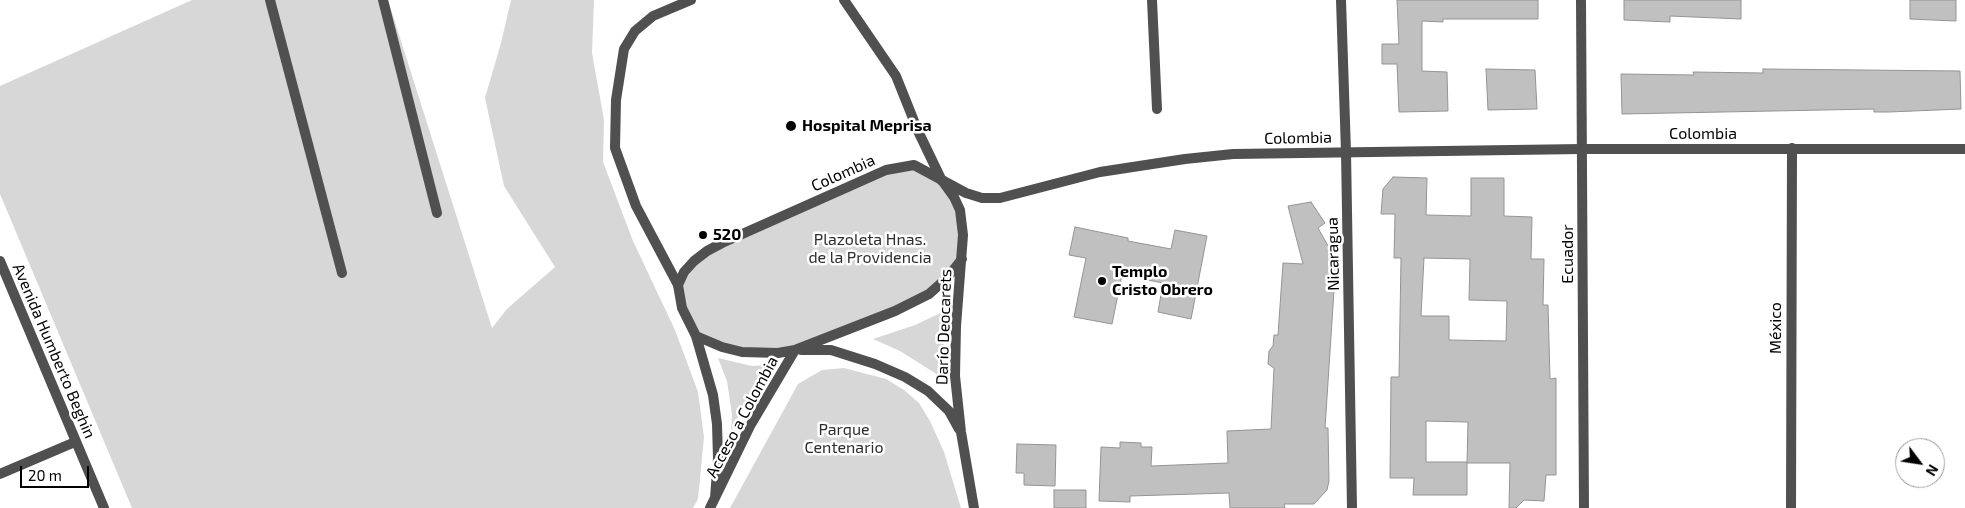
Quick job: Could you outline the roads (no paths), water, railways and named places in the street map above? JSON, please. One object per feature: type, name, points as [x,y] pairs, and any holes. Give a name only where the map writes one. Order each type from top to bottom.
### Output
[{"type":"street","points":[[270,0],[342,273]]},
{"type":"street","points":[[383,0],[437,212]]},
{"type":"street","points":[[690,0],[653,16],[635,31],[624,49],[616,100],[615,148],[636,206],[678,286],[682,308],[696,336],[713,395],[717,424],[718,458],[713,503]]},
{"type":"street","name":"Darío Deocarets","points":[[844,0],[896,76],[918,131],[942,181],[954,197],[960,210],[963,235],[956,326],[955,376],[961,432],[974,508]]},
{"type":"street","points":[[1152,0],[1157,109]]},
{"type":"street","name":"Nicaragua","points":[[1341,0],[1346,152],[1352,508]]},
{"type":"street","name":"Ecuador","points":[[1581,0],[1584,508]]},
{"type":"street","name":"México","points":[[1791,508],[1792,148]]},
{"type":"street","name":"Colombia","points":[[678,286],[684,272],[707,251],[886,170],[914,166],[966,193],[982,198],[1000,198],[1100,172],[1233,154],[1582,149],[1965,148]]},
{"type":"street","points":[[795,350],[895,311],[929,294],[947,278],[962,259]]},
{"type":"street","name":"Avenida Humberto Beghin","points":[[0,261],[104,508]]},
{"type":"street","points":[[696,336],[722,347],[742,352],[778,353],[795,350],[831,350],[875,364],[905,377],[928,391],[949,411],[961,432]]},
{"type":"street","name":"Acceso a Colombia","points":[[713,503],[750,426],[795,350]]},
{"type":"street","points":[[0,474],[75,442]]},
{"type":"place","name":"Hospital Meprisa","points":[[791,126]]},
{"type":"place","name":"520","points":[[703,235]]},
{"type":"place","name":"Templo Cristo Obrero","points":[[1102,281]]},
{"type":"park label","name":"Plazoleta Hnas. de la Providencia","points":[[870,249]]},
{"type":"park label","name":"Parque Centenario","points":[[844,439]]}]
